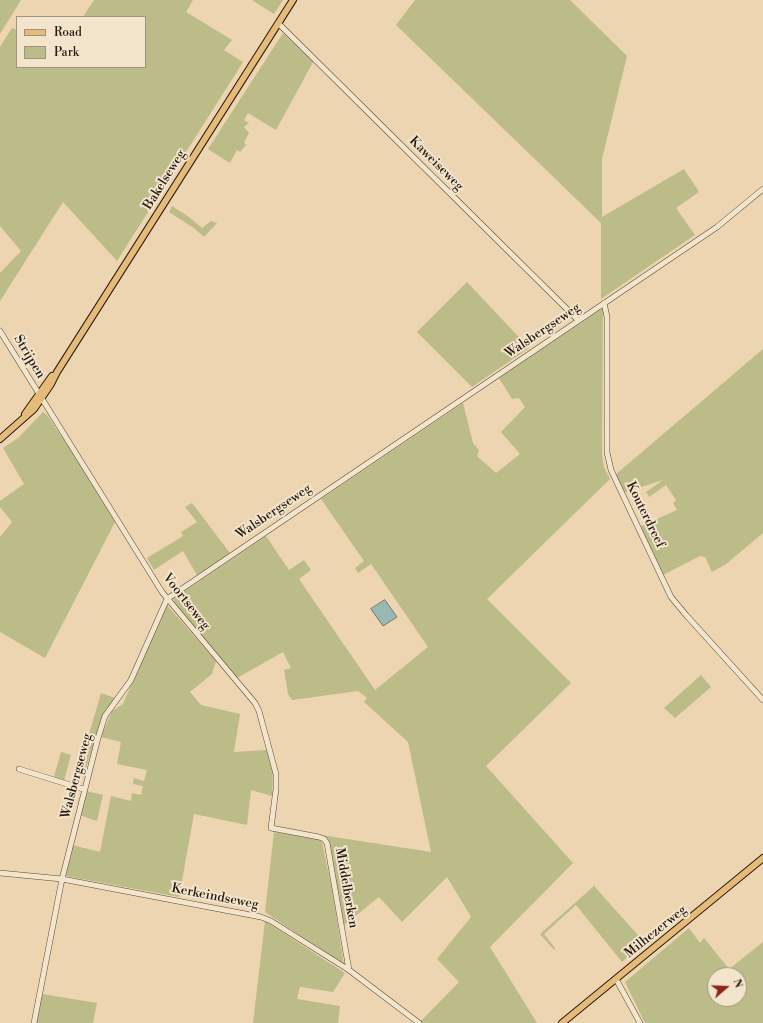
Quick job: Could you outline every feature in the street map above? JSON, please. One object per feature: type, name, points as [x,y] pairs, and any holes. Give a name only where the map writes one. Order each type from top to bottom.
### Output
[{"type":"main road","name":"Bakelseweg","points":[[0,439],[16,424],[40,397],[57,372],[293,0]]},
{"type":"main road","name":"Milhezerweg","points":[[562,1023],[763,858]]},
{"type":"street","name":"Kaweiseweg","points":[[278,23],[578,320]]},
{"type":"street","name":"Walsbergseweg","points":[[34,1023],[62,879],[84,789],[106,716],[130,680],[167,599],[717,227],[763,189]]},
{"type":"street","name":"Kouterdreef","points":[[604,303],[606,317],[607,452],[611,470],[671,597],[763,700]]},
{"type":"street","name":"Strijpen","points":[[0,331],[40,397]]},
{"type":"street","name":"Voortseweg","points":[[40,397],[167,599],[248,693],[259,712],[276,774],[276,789],[271,828]]},
{"type":"street","points":[[19,769],[84,789]]},
{"type":"street","name":"Middelberken","points":[[271,828],[324,838],[327,844],[349,970]]},
{"type":"street","name":"Kerkeindseweg","points":[[0,873],[62,879],[261,917],[271,921],[349,970],[419,1023]]},
{"type":"street","points":[[616,979],[640,1023]]},
{"type":"green space","points":[[0,0],[21,0],[0,34]]},
{"type":"green space","points":[[94,0],[193,0],[186,12],[232,40],[224,50],[243,62],[117,261],[63,202],[0,301],[0,273],[21,251],[0,226],[0,47],[12,28],[16,30],[16,68],[146,68],[146,16],[84,16]]},
{"type":"green space","points":[[252,0],[283,0],[274,14]]},
{"type":"green space","points":[[415,0],[570,0],[627,56],[602,159],[602,217],[684,169],[699,192],[676,208],[695,235],[601,299],[601,223],[396,25]]},
{"type":"green space","points":[[283,33],[313,62],[276,130],[248,113],[244,120],[249,123],[244,127],[249,133],[244,142],[246,145],[240,152],[237,150],[230,163],[208,149]]},
{"type":"green space","points":[[172,206],[202,228],[211,221],[217,223],[204,237],[195,229],[169,212]]},
{"type":"green space","points":[[467,282],[529,348],[472,387],[417,332]]},
{"type":"green space","points":[[603,308],[602,455],[604,467],[610,479],[487,599],[571,683],[486,766],[573,863],[490,947],[537,1023],[423,1023],[421,1021],[459,982],[437,959],[471,917],[447,877],[402,922],[379,897],[343,926],[324,837],[321,835],[431,852],[408,742],[364,702],[367,698],[358,691],[292,700],[288,694],[284,670],[291,668],[283,652],[237,678],[182,614],[173,599],[266,536],[289,570],[304,560],[311,570],[299,579],[375,690],[428,647],[371,564],[358,573],[355,568],[364,561],[321,499],[463,403],[473,443],[479,450],[477,456],[496,473],[520,454],[501,432],[525,407],[519,398],[512,399],[499,378]]},
{"type":"green space","points":[[763,349],[763,533],[726,564],[712,572],[705,557],[700,556],[663,575],[639,527],[677,510],[673,503],[676,500],[666,485],[649,497],[646,492],[663,480],[623,493],[615,475]]},
{"type":"green space","points":[[43,412],[47,415],[80,464],[115,522],[45,658],[0,632],[0,537],[12,522],[0,507],[0,501],[24,484],[3,448],[18,438]]},
{"type":"green space","points":[[192,503],[230,553],[197,575],[183,551],[154,570],[147,558],[183,536],[181,532],[197,522],[185,507]]},
{"type":"green space","points":[[166,604],[216,661],[212,674],[190,692],[201,705],[240,714],[234,752],[268,750],[273,771],[272,796],[251,790],[247,825],[194,814],[179,897],[66,876],[72,845],[100,852],[111,796],[131,801],[132,793],[141,795],[143,786],[133,784],[134,778],[144,781],[147,770],[117,764],[121,742],[101,737],[112,711],[123,704]]},
{"type":"green space","points":[[701,675],[711,687],[675,718],[664,708]]},
{"type":"green space","points":[[101,693],[115,698],[101,720],[83,778],[78,772]]},
{"type":"green space","points":[[61,752],[71,755],[64,781],[54,777]]},
{"type":"green space","points":[[86,791],[103,795],[97,821],[79,815]]},
{"type":"green space","points":[[274,832],[318,839],[322,842],[332,889],[344,965],[265,912]]},
{"type":"green space","points":[[594,886],[645,943],[622,962],[576,905],[544,934],[555,948],[554,950],[540,934]]},
{"type":"green space","points":[[265,921],[345,973],[333,992],[300,987],[297,999],[340,1006],[338,1023],[253,1023]]},
{"type":"green space","points":[[689,928],[700,943],[704,938],[727,967],[707,967],[707,1007],[747,1007],[747,967],[732,967],[763,942],[763,1023],[645,1023],[625,982]]},
{"type":"green space","points":[[42,994],[97,1003],[93,1023],[35,1023]]},
{"type":"water","points":[[385,600],[397,617],[383,626],[371,609]]}]
